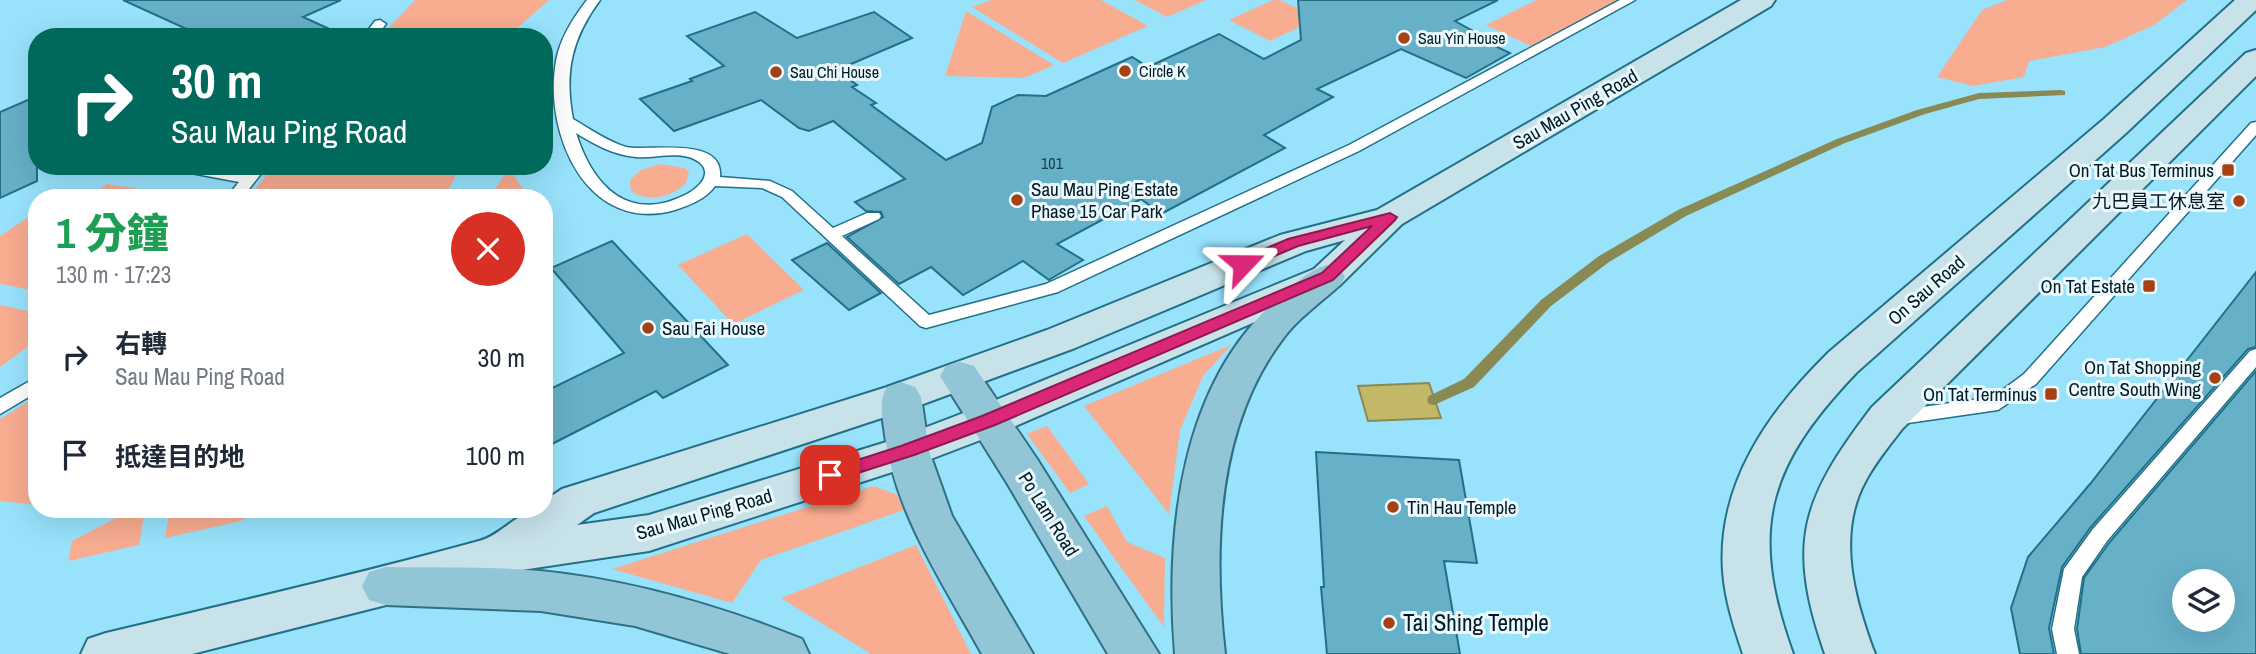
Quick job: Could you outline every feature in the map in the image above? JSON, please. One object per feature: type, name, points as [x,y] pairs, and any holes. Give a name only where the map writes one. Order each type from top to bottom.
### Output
[{"type":"main road","name":"Sau Mau Ping Road","points":[[106,654],[386,586],[501,554],[649,533],[908,451],[989,420],[1327,277],[1390,217],[1761,0]]},
{"type":"main road","name":"On Sau Road","points":[[1768,654],[1751,597],[1746,558],[1748,522],[1753,491],[1765,460],[1795,412],[1815,387],[2115,126],[2250,0]]},
{"type":"main road","points":[[1850,654],[1829,586],[1826,548],[1830,514],[1842,484],[1887,418],[2256,59]]},
{"type":"main road","name":"Sau Mau Ping Road","points":[[501,554],[578,501],[901,397],[1061,339],[1293,243],[1390,217]]},
{"type":"main road","points":[[1200,654],[1196,621],[1203,484],[1218,431],[1239,377],[1268,331],[1327,277]]},
{"type":"main road","name":"Po Lam Road","points":[[960,376],[1134,654]]},
{"type":"main road","points":[[901,397],[908,451],[931,519],[1008,654]]},
{"type":"main road","points":[[386,586],[541,591],[646,607],[735,633],[784,654]]},
{"type":"lane","points":[[565,120],[608,146],[622,150],[699,156],[708,163],[712,171],[711,180],[704,190],[676,206],[641,210],[626,207],[603,193],[587,175],[576,155],[565,120],[562,64],[572,33],[594,0]]},
{"type":"lane","points":[[711,180],[765,184],[787,194],[926,322],[1052,288],[1354,148],[1629,0]]},
{"type":"lane","points":[[377,28],[380,24]]},
{"type":"lane","points":[[1887,418],[1964,410],[1998,403],[2030,379],[2256,126]]},
{"type":"lane","points":[[241,189],[253,175]]},
{"type":"lane","points":[[830,235],[873,216]]},
{"type":"lane","points":[[2068,654],[2063,629],[2072,575],[2100,535],[2256,355]]},
{"type":"lane","points":[[0,407],[28,389]]},
{"type":"shaded area","points":[[415,0],[549,0],[517,28],[389,28]]},
{"type":"shaded area","points":[[991,0],[1101,0],[1148,26],[1063,63],[972,7]]},
{"type":"shaded area","points":[[1135,0],[1206,0],[1167,17]]},
{"type":"shaded area","points":[[1273,0],[1280,0],[1318,18],[1270,41],[1229,20]]},
{"type":"shaded area","points":[[1536,0],[1620,0],[1533,47],[1486,25]]},
{"type":"shaded area","points":[[2007,0],[2187,0],[2154,25],[2105,47],[2029,61],[2024,77],[1973,86],[1937,77],[1982,10]]},
{"type":"shaded area","points":[[966,11],[1054,65],[1024,78],[945,76]]},
{"type":"shaded area","points":[[660,164],[685,168],[689,172],[686,183],[674,192],[660,197],[645,197],[631,191],[630,180],[641,170]]},
{"type":"shaded area","points":[[267,175],[456,175],[449,189],[255,189]]},
{"type":"shaded area","points":[[504,175],[514,175],[523,189],[495,189]]},
{"type":"shaded area","points":[[107,184],[140,189],[100,189]]},
{"type":"shaded area","points":[[28,218],[28,289],[0,284],[0,236]]},
{"type":"shaded area","points":[[747,234],[804,290],[733,324],[678,265]]},
{"type":"shaded area","points":[[0,305],[28,311],[28,347],[0,367]]},
{"type":"shaded area","points":[[1231,345],[1203,376],[1180,430],[1169,514],[1084,406]]},
{"type":"shaded area","points":[[1429,383],[1441,418],[1368,421],[1358,386]]},
{"type":"shaded area","points":[[28,402],[28,504],[0,501],[0,419]]},
{"type":"shaded area","points":[[1047,426],[1089,484],[1070,493],[1027,434]]},
{"type":"shaded area","points":[[874,486],[897,495],[904,510],[761,560],[732,603],[612,569]]},
{"type":"shaded area","points":[[1107,506],[1127,542],[1165,558],[1164,627],[1084,516]]},
{"type":"shaded area","points":[[116,518],[144,518],[139,545],[68,561],[72,541]]},
{"type":"shaded area","points":[[168,518],[245,518],[241,521],[165,538]]},
{"type":"shaded area","points":[[916,545],[971,654],[871,654],[781,598]]},
{"type":"building","points":[[123,0],[341,0],[303,17],[327,28],[184,28]]},
{"type":"building","points":[[1298,0],[1498,0],[1455,21],[1482,36],[1478,38],[1510,53],[1466,78],[1401,49],[1317,89],[1333,97],[1264,135],[1285,148],[1161,214],[1141,199],[1057,244],[1083,260],[1049,280],[1023,261],[963,295],[931,267],[899,284],[847,237],[883,217],[881,212],[866,211],[855,202],[905,179],[833,121],[809,131],[799,128],[761,100],[674,131],[640,99],[692,81],[690,79],[724,66],[687,36],[755,12],[797,38],[874,12],[912,38],[837,70],[857,85],[852,87],[876,103],[871,105],[946,160],[982,143],[992,107],[1018,95],[1046,96],[1132,57],[1148,67],[1219,34],[1264,59],[1301,40]]},
{"type":"building","points":[[28,100],[28,175],[37,175],[37,181],[0,198],[0,112]]},
{"type":"building","name":"Sau Fai House","points":[[612,241],[728,365],[663,398],[656,391],[553,443],[553,388],[624,353],[553,267]]},
{"type":"building","points":[[827,243],[881,293],[849,310],[792,260]]},
{"type":"building","points":[[2256,272],[2256,347],[2248,349],[2091,527],[2062,567],[2049,628],[2054,654],[2020,654],[2011,608],[2028,557],[2090,484]]},
{"type":"building","points":[[2256,371],[2256,654],[2081,654],[2077,629],[2084,578],[2109,543]]},
{"type":"building","points":[[1316,452],[1459,460],[1477,563],[1444,561],[1460,654],[1327,654],[1321,587],[1324,587]]},
{"type":"waterway","points":[[1434,400],[1469,383],[1546,303],[1604,259],[1682,213],[1841,141],[1921,112],[1979,96],[2061,93]]},
{"type":"place","name":"Sau Yin House","points":[[1404,38]]},
{"type":"place","name":"Circle K","points":[[1125,71]]},
{"type":"place","name":"Sau Chi House","points":[[776,72]]},
{"type":"place","name":"On Tat Bus Terminus","points":[[2228,170]]},
{"type":"place","name":"Sau Mau Ping Estate Phase 15 Car Park","points":[[1017,200]]},
{"type":"place","name":"九巴員工休息室","points":[[2239,201]]},
{"type":"place","name":"On Tat Estate","points":[[2149,286]]},
{"type":"place","name":"Sau Fai House","points":[[648,328]]},
{"type":"place","name":"On Tat Shopping Centre South Wing","points":[[2215,378]]},
{"type":"place","name":"On Tat Terminus","points":[[2051,394]]},
{"type":"place","name":"Tin Hau Temple","points":[[1393,507]]},
{"type":"place","name":"Tai Shing Temple","points":[[1389,623]]},
{"type":"route","points":[[830,475],[908,451],[1047,397],[1327,277],[1390,217],[1293,243],[1243,264]]}]
